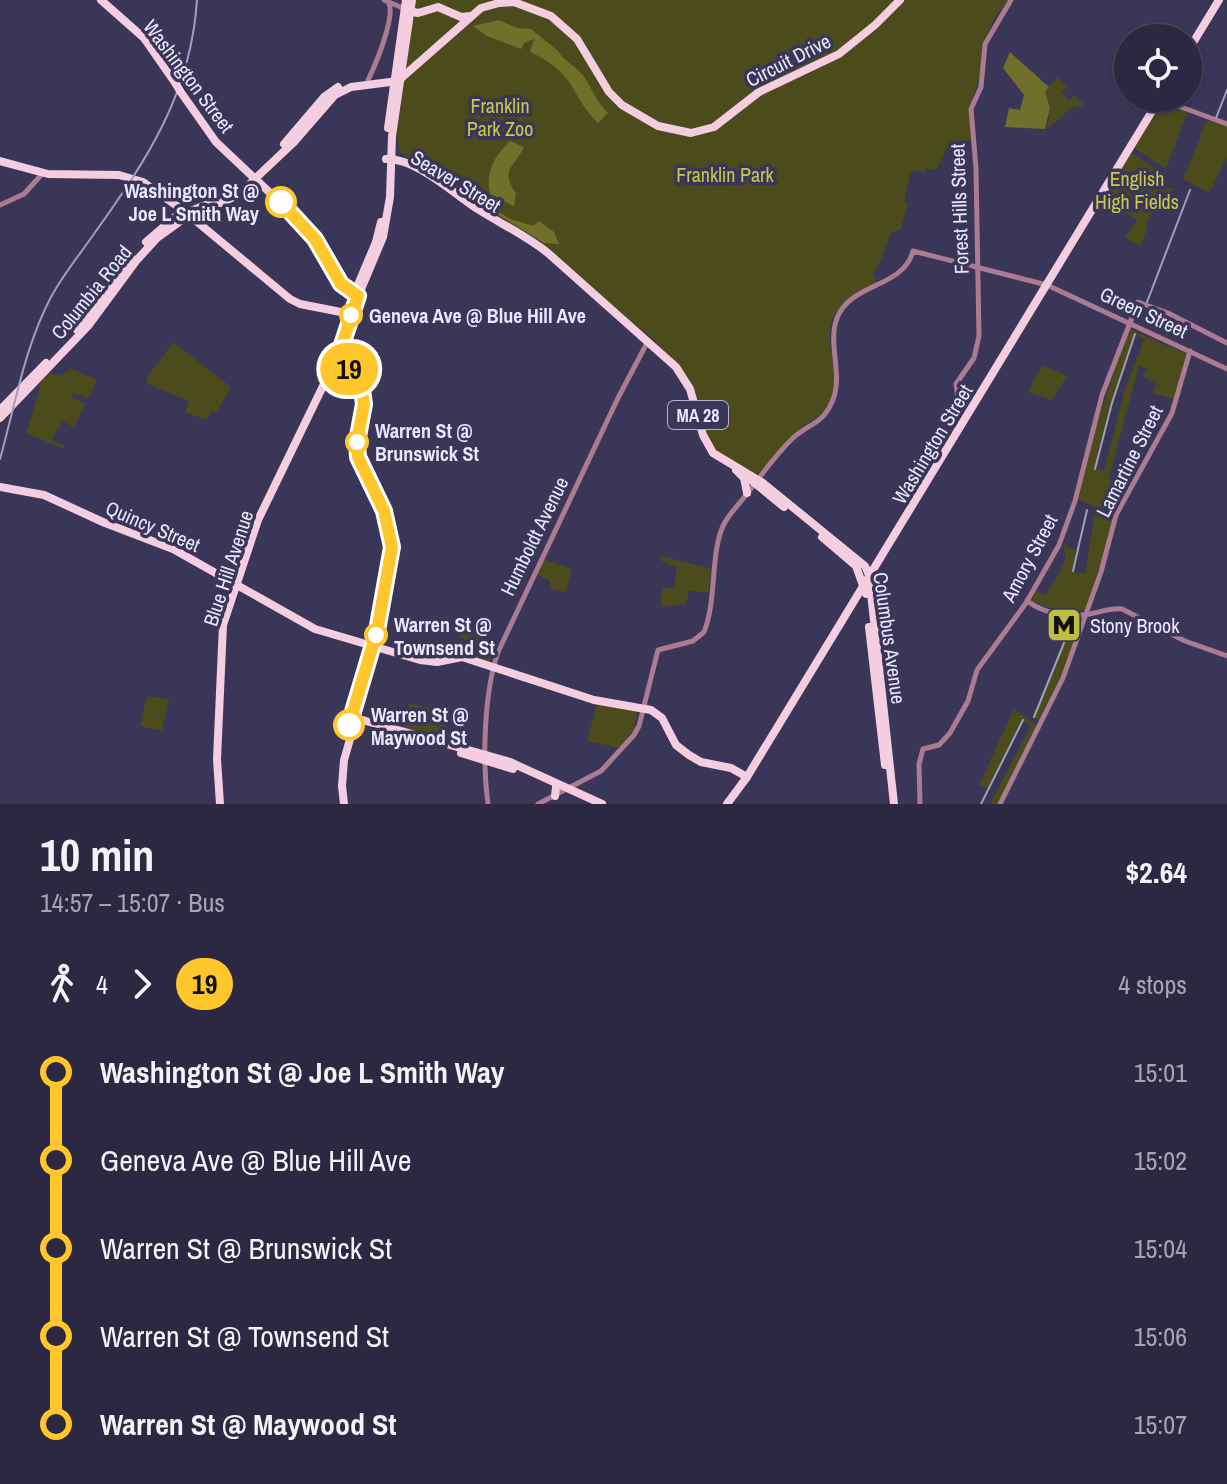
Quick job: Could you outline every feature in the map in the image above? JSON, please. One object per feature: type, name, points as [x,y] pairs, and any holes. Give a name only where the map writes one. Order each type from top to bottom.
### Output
[{"type":"main road","name":"Washington Street","points":[[101,0],[144,38],[216,142],[294,215],[315,239],[341,284],[355,297]]},
{"type":"main road","name":"Blue Hill Avenue","points":[[338,350],[346,313],[384,234],[397,79],[406,7],[412,0]]},
{"type":"main road","name":"Circuit Drive","points":[[397,79],[472,15],[487,6],[511,2],[531,6],[551,16],[577,39],[609,92],[622,105],[658,126],[691,133],[714,127],[759,92],[839,54],[900,0]]},
{"type":"main road","points":[[1202,28],[1219,0]]},
{"type":"main road","points":[[406,7],[418,13],[438,7],[465,17],[472,15]]},
{"type":"main road","points":[[456,14],[461,20],[457,27]]},
{"type":"main road","name":"Columbia Road","points":[[254,177],[328,93],[347,83],[370,77],[397,79]]},
{"type":"main road","name":"Blue Hill Avenue","points":[[220,804],[217,759],[222,631],[235,583],[258,520],[338,350],[380,225],[397,79]]},
{"type":"main road","name":"Columbia Road","points":[[0,418],[4,406],[88,326],[147,248],[174,224],[187,214],[230,200],[295,141],[335,95],[348,88],[397,79]]},
{"type":"main road","name":"Washington Street","points":[[727,804],[747,777],[867,583],[1151,112]]},
{"type":"main road","name":"MA 28","points":[[393,130],[398,153],[415,167]]},
{"type":"main road","name":"Seaver Street","points":[[389,160],[403,165],[532,245],[669,359],[685,380],[703,435],[713,453],[756,482]]},
{"type":"main road","name":"Seaver Street","points":[[389,160],[415,167],[483,213],[532,240],[670,364],[684,384],[699,436],[708,451],[718,461],[756,482]]},
{"type":"main road","points":[[0,161],[43,173],[124,176],[143,182],[290,299],[300,304],[346,313]]},
{"type":"main road","points":[[391,174],[395,167],[403,165]]},
{"type":"main road","points":[[338,350],[362,390],[364,404],[357,442],[358,457],[384,511],[391,544],[391,562],[374,648],[352,720],[342,771],[341,804]]},
{"type":"main road","points":[[736,470],[744,479],[747,493]]},
{"type":"main road","name":"Columbus Avenue","points":[[756,482],[855,564],[867,583],[891,804]]},
{"type":"main road","name":"Quincy Street","points":[[0,487],[48,497],[173,549],[313,629],[429,662],[459,657],[594,700],[642,707]]},
{"type":"main road","points":[[642,707],[661,716],[676,745],[697,761],[731,768],[747,777]]},
{"type":"main road","points":[[352,720],[531,770],[590,804]]},
{"type":"main road","points":[[485,758],[602,804]]},
{"type":"street","name":"Forest Hills Street","points":[[965,419],[960,413],[956,384],[978,346],[976,168],[971,109],[982,81],[985,44],[1011,0]]},
{"type":"street","points":[[387,1],[406,7]]},
{"type":"street","points":[[370,77],[392,8],[387,1]]},
{"type":"street","points":[[389,21],[406,7]]},
{"type":"street","points":[[1195,112],[1227,124]]},
{"type":"street","points":[[0,205],[24,194],[43,173]]},
{"type":"street","name":"Green Street","points":[[756,482],[796,436],[823,419],[832,403],[836,383],[835,330],[841,309],[905,269],[913,251],[1047,285],[1227,369]]},
{"type":"street","name":"Amory Street","points":[[920,804],[919,764],[923,749],[939,745],[950,733],[968,701],[977,670],[1027,601],[1065,533],[1092,427],[1138,302],[1227,343]]},
{"type":"street","name":"Humboldt Avenue","points":[[488,804],[485,758],[493,667],[506,630],[648,342]]},
{"type":"street","name":"Lamartine Street","points":[[1000,804],[1063,678],[1102,569],[1116,515],[1172,413],[1186,350]]},
{"type":"street","points":[[538,804],[601,771],[621,751],[638,729],[658,650],[693,641],[704,632],[713,593],[719,537],[726,520],[756,482]]},
{"type":"street","points":[[1027,601],[1059,615],[1122,609],[1185,641],[1227,656]]},
{"type":"green space","name":"Franklin Park","points":[[416,0],[1008,0],[982,44],[980,76],[969,109],[971,140],[950,143],[936,170],[911,171],[904,202],[908,203],[901,229],[891,233],[873,274],[877,283],[845,303],[830,328],[834,379],[829,403],[821,414],[793,435],[765,468],[754,475],[746,468],[724,459],[710,444],[682,370],[653,339],[590,288],[538,240],[400,152],[396,132]]},
{"type":"green space","points":[[1058,77],[1067,87],[1062,92],[1069,100],[1075,95],[1084,105],[1071,108],[1047,130],[1050,108],[1045,91]]},
{"type":"green space","name":"English High Fields","points":[[1153,112],[1187,112],[1166,169],[1134,148]]},
{"type":"green space","points":[[1207,120],[1227,126],[1227,158],[1209,193],[1183,179]]},
{"type":"green space","name":"English High Fields","points":[[1133,154],[1162,173],[1164,179],[1161,185],[1172,189],[1167,202],[1160,200],[1145,225],[1148,227],[1140,246],[1125,237],[1137,220],[1103,199]]},
{"type":"green space","points":[[1130,329],[1186,354],[1174,399],[1153,393],[1156,383],[1142,376],[1147,369],[1139,365],[1109,478],[1111,483],[1118,485],[1116,491],[1124,494],[1113,513],[1078,500],[1101,413]],"holes":[[[1134,334],[1144,339],[1125,389],[1104,471],[1095,469],[1107,417]]]},
{"type":"green space","points":[[173,342],[231,387],[216,413],[211,411],[207,420],[185,412],[189,401],[148,384],[146,379]]},
{"type":"green space","points":[[1042,365],[1067,376],[1052,400],[1028,392]]},
{"type":"green space","points":[[70,368],[97,380],[88,398],[73,393],[72,397],[85,404],[74,427],[62,421],[56,430],[52,440],[65,446],[64,449],[26,433],[40,381],[49,373],[62,376]]},
{"type":"green space","points":[[1095,512],[1112,519],[1085,610],[1060,612],[1031,601],[1036,591],[1046,595],[1058,576],[1065,555],[1064,541],[1066,546],[1076,550],[1072,571],[1085,574]]},
{"type":"green space","points":[[658,555],[712,569],[708,593],[689,590],[686,604],[660,607],[663,587],[674,589],[677,567],[663,562]]},
{"type":"green space","points":[[543,559],[572,569],[566,592],[552,589],[549,580],[535,573]]},
{"type":"green space","points":[[1073,619],[1082,620],[1062,674],[1039,719],[1034,718]]},
{"type":"green space","points":[[459,627],[487,635],[485,642],[494,645],[490,662],[465,655],[469,640],[458,637]]},
{"type":"green space","points":[[147,696],[169,699],[162,731],[140,726]]},
{"type":"green space","points":[[409,703],[449,713],[442,738],[403,728]]},
{"type":"green space","points":[[597,704],[637,709],[635,729],[619,748],[587,741]]},
{"type":"green space","points":[[1014,709],[1036,725],[998,804],[990,804],[1031,726],[1022,720],[987,789],[979,785]]},
{"type":"shaded area","points":[[499,20],[517,28],[531,29],[558,51],[582,74],[608,113],[598,123],[565,76],[530,52],[534,39],[524,43],[521,49],[487,36],[473,26]]},
{"type":"shaded area","points":[[1010,52],[1049,87],[1045,91],[1050,108],[1045,129],[1005,127],[1009,108],[1020,110],[1024,95],[1003,68]]},
{"type":"shaded area","points":[[510,141],[524,147],[509,173],[516,193],[514,206],[490,194],[489,186],[492,165]]},
{"type":"shaded area","points":[[472,192],[510,219],[533,226],[539,221],[554,232],[559,244],[544,243],[473,199]]},
{"type":"railway","points":[[0,459],[27,356],[51,297],[133,177],[164,123],[186,65],[197,0]]},
{"type":"railway","points":[[1216,118],[1227,90]]},
{"type":"railway","points":[[1147,302],[1190,190]]},
{"type":"railway","points":[[1095,469],[1112,403],[1135,334]]},
{"type":"railway","points":[[1073,571],[1087,510]]},
{"type":"railway","points":[[1034,717],[1068,633]]},
{"type":"railway","points":[[981,804],[1023,720]]},
{"type":"bus line","name":"19","points":[[281,202],[315,239],[344,288],[358,296],[340,351],[362,390],[364,404],[356,447],[361,469],[384,511],[392,547],[377,631],[349,725]]},
{"type":"place","name":"Washington St @ Joe L Smith Way","points":[[281,202]]},
{"type":"place","name":"Geneva Ave @ Blue Hill Ave","points":[[351,315]]},
{"type":"place","name":"Warren St @ Brunswick St","points":[[357,442]]},
{"type":"place","name":"Stony Brook","points":[[1064,625]]},
{"type":"place","name":"Warren St @ Townsend St","points":[[376,635]]},
{"type":"place","name":"Warren St @ Maywood St","points":[[349,725]]},
{"type":"park label","name":"Franklin Park Zoo","points":[[500,116]]}]
